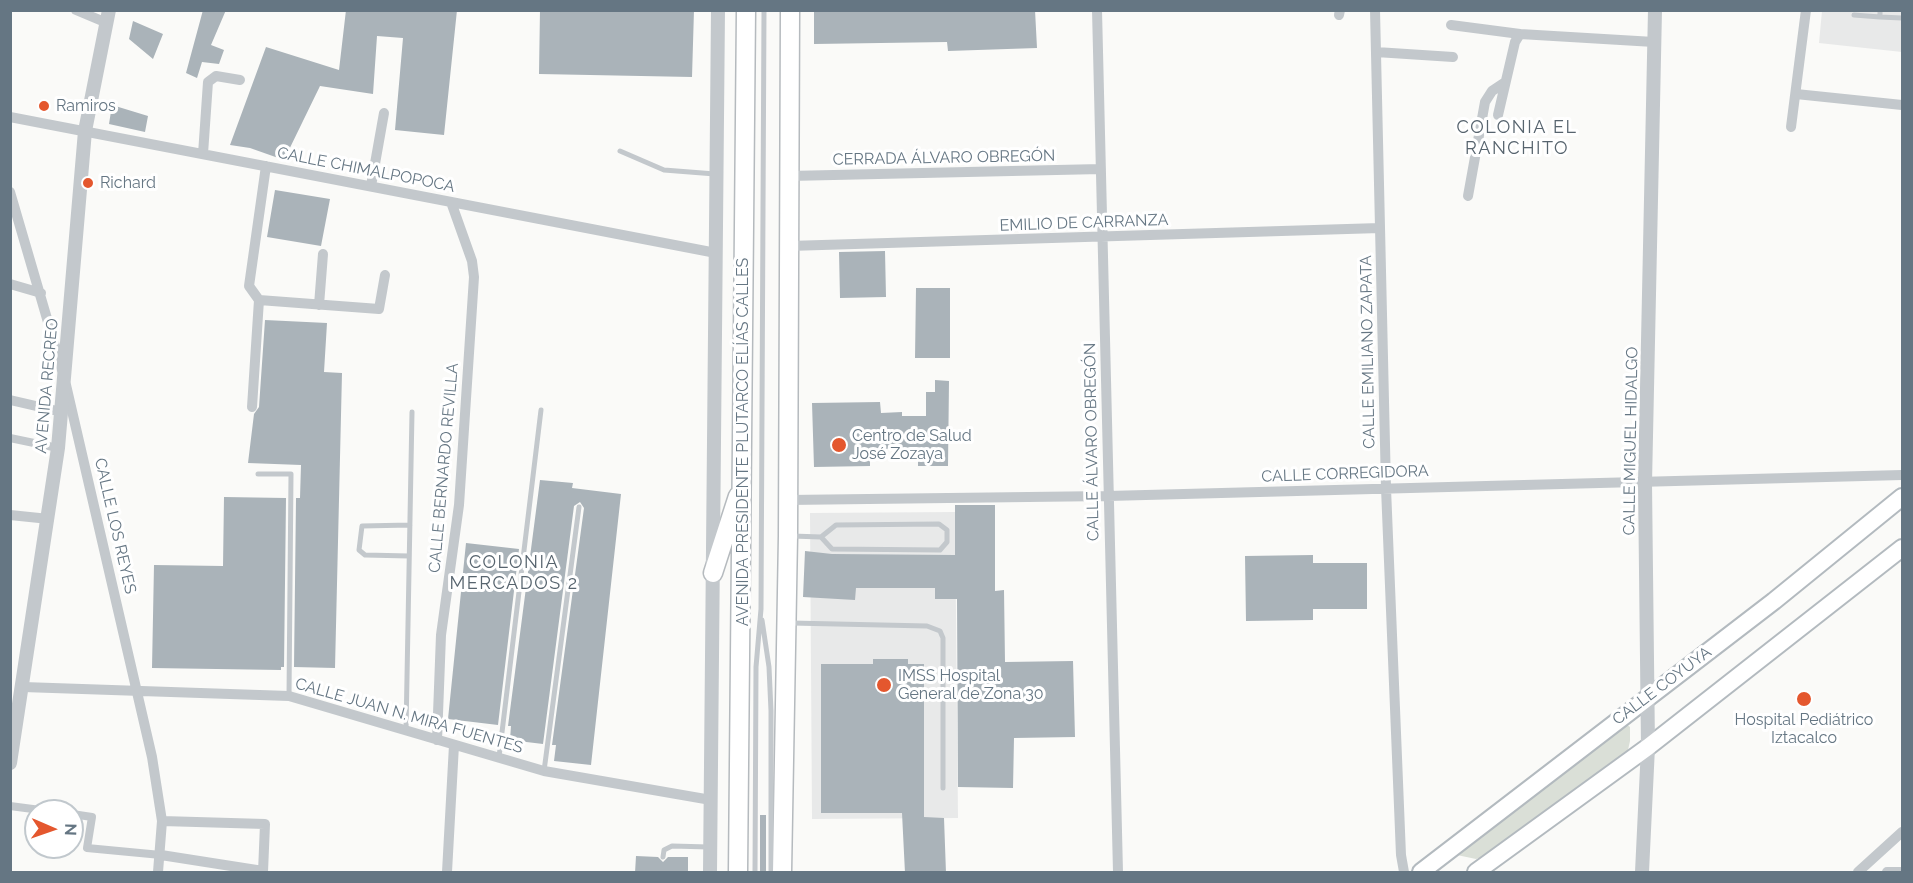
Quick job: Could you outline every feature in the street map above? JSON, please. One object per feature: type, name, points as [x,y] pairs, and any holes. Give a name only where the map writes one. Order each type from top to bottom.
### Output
[{"type":"main road","name":"AVENIDA PRESIDENTE PLUTARCO ELÍAS CALLES","points":[[738,873],[744,477],[746,10]]},
{"type":"main road","points":[[783,873],[788,536],[790,10]]},
{"type":"main road","points":[[713,573],[744,477]]},
{"type":"main road","name":"CALLE COYUYA","points":[[1421,873],[1774,601],[1902,497]]},
{"type":"main road","points":[[1476,873],[1648,747],[1902,548]]},
{"type":"street","points":[[76,10],[108,17]]},
{"type":"street","name":"AVENIDA PRESIDENTE PLUTARCO ELÍAS CALLES","points":[[710,873],[718,10]]},
{"type":"street","name":"CALLE ÁLVARO OBREGÓN","points":[[1097,10],[1118,873]]},
{"type":"street","name":"CALLE EMILIANO ZAPATA","points":[[1375,10],[1386,488],[1401,855],[1404,873]]},
{"type":"street","name":"CALLE MIGUEL HIDALGO","points":[[1642,873],[1648,747],[1646,483],[1655,10]]},
{"type":"street","points":[[1791,127],[1806,10]]},
{"type":"street","name":"AVENIDA RECREO","points":[[10,763],[58,448],[86,131],[108,17]]},
{"type":"street","points":[[1451,26],[1520,34],[1654,42]]},
{"type":"street","points":[[1498,115],[1515,42],[1520,34]]},
{"type":"street","points":[[1376,52],[1453,57]]},
{"type":"street","points":[[203,153],[208,82],[216,76],[240,80]]},
{"type":"street","points":[[1468,196],[1485,102],[1492,91],[1504,83]]},
{"type":"street","points":[[1796,94],[1902,105]]},
{"type":"street","points":[[371,186],[384,113]]},
{"type":"street","name":"CALLE CHIMALPOPOCA","points":[[10,117],[716,253]]},
{"type":"street","points":[[252,408],[259,300],[249,286],[266,166]]},
{"type":"street","name":"CERRADA ÁLVARO OBREGÓN","points":[[789,177],[1101,169]]},
{"type":"street","name":"CALLE LOS REYES","points":[[10,192],[65,379],[139,692],[162,821],[158,873]]},
{"type":"street","name":"CALLE BERNARDO REVILLA","points":[[437,740],[441,635],[459,505],[474,277],[472,261],[452,202]]},
{"type":"street","name":"EMILIO DE CARRANZA","points":[[789,246],[1380,228]]},
{"type":"street","points":[[319,305],[323,254]]},
{"type":"street","points":[[259,300],[379,309],[385,275]]},
{"type":"street","points":[[10,284],[41,293]]},
{"type":"street","points":[[10,400],[62,412]]},
{"type":"street","points":[[10,438],[58,448]]},
{"type":"street","name":"CALLE CORREGIDORA","points":[[788,500],[1108,496],[1902,475]]},
{"type":"street","points":[[10,515],[49,519]]},
{"type":"street","name":"CALLE JUAN N. MIRA FUENTES","points":[[23,687],[290,696],[544,771],[711,800]]},
{"type":"street","points":[[447,873],[454,745]]},
{"type":"street","points":[[84,816],[92,817],[87,848],[161,855],[263,872],[265,824],[162,821]]},
{"type":"street","points":[[1858,873],[1902,832]]},
{"type":"street","points":[[1887,873],[1902,872]]},
{"type":"lane","points":[[755,873],[756,667],[760,609],[764,10]]},
{"type":"lane","points":[[1854,15],[1880,14],[1902,18]]},
{"type":"lane","points":[[620,151],[664,170],[717,174]]},
{"type":"lane","points":[[498,759],[541,410]]},
{"type":"lane","points":[[406,732],[412,412]]},
{"type":"lane","points":[[258,474],[291,474],[290,696]]},
{"type":"lane","points":[[544,771],[579,507]]},
{"type":"lane","points":[[788,536],[821,537],[836,525],[939,524],[947,530],[947,542],[940,550],[832,549],[821,537]]},
{"type":"lane","points":[[410,525],[362,526],[359,550],[365,555],[410,556]]},
{"type":"lane","points":[[760,609],[769,667],[771,711],[771,873]]},
{"type":"lane","points":[[786,623],[927,626],[940,631],[943,638],[943,788]]},
{"type":"lane","points":[[663,857],[664,850],[672,846],[711,847]]},
{"type":"shaded area","points":[[1822,11],[1902,11],[1902,52],[1819,43]]},
{"type":"shaded area","name":"IMSS Hospital General de Zona 30","points":[[955,512],[958,818],[812,819],[810,513]]},
{"type":"shaded area","points":[[1626,724],[1630,727],[1630,741],[1628,750],[1621,759],[1485,856],[1476,859],[1457,855],[1456,850]]},
{"type":"building","points":[[203,10],[226,10],[211,45],[224,50],[219,64],[202,62],[197,78],[186,73]]},
{"type":"building","points":[[346,10],[457,10],[444,135],[395,130],[403,38],[377,36],[373,94],[320,86],[284,160],[250,148],[230,145],[266,47],[339,70]]},
{"type":"building","points":[[540,10],[694,10],[692,77],[539,74]]},
{"type":"building","points":[[814,10],[1035,10],[1037,48],[948,51],[947,42],[814,44]]},
{"type":"building","points":[[133,21],[163,34],[153,59],[129,39]]},
{"type":"building","points":[[112,105],[148,116],[145,132],[109,124]]},
{"type":"building","points":[[275,190],[330,199],[321,246],[267,237]]},
{"type":"building","points":[[885,251],[886,297],[840,298],[839,252]]},
{"type":"building","points":[[916,288],[950,288],[950,358],[915,358]]},
{"type":"building","points":[[265,320],[327,323],[324,372],[342,373],[335,668],[294,667],[296,498],[300,498],[301,465],[248,463],[254,414],[259,407]]},
{"type":"building","points":[[935,380],[949,381],[948,466],[918,466],[918,448],[870,449],[870,466],[814,467],[812,403],[880,402],[881,413],[902,412],[902,416],[926,416],[926,392],[935,392]]},
{"type":"building","points":[[540,480],[573,483],[572,488],[621,494],[591,765],[554,761],[556,745],[552,745],[584,508],[580,502],[574,506],[543,744],[510,740],[511,726],[508,726]]},
{"type":"building","points":[[224,497],[286,498],[284,667],[281,667],[281,670],[152,668],[154,565],[223,566]]},
{"type":"building","points":[[955,505],[995,505],[995,591],[1004,590],[1005,662],[1073,661],[1075,737],[1014,738],[1013,788],[958,787],[957,599],[935,599],[935,588],[856,588],[855,600],[803,597],[805,551],[832,554],[955,555]]},
{"type":"building","points":[[466,543],[519,549],[498,725],[448,719]]},
{"type":"building","points":[[1313,555],[1313,563],[1367,563],[1367,609],[1313,609],[1313,620],[1246,621],[1245,556]]},
{"type":"building","points":[[873,659],[908,659],[908,664],[924,664],[924,817],[944,818],[946,873],[905,873],[902,813],[821,813],[821,664],[873,664]]},
{"type":"building","points":[[760,815],[766,815],[766,873],[760,873]]},
{"type":"building","points":[[636,856],[658,857],[663,862],[668,857],[688,857],[688,873],[635,873]]},
{"type":"place","name":"Ramiros","points":[[44,106]]},
{"type":"place","name":"Richard","points":[[88,183]]},
{"type":"place","name":"Centro de Salud José Zozaya","points":[[839,445]]},
{"type":"place","name":"IMSS Hospital General de Zona 30","points":[[884,685]]},
{"type":"place","name":"Hospital Pediátrico Iztacalco","points":[[1804,699]]},
{"type":"district","name":"COLONIA EL RANCHITO","points":[[1517,138]]},
{"type":"district","name":"COLONIA MERCADOS 2","points":[[514,573]]}]
